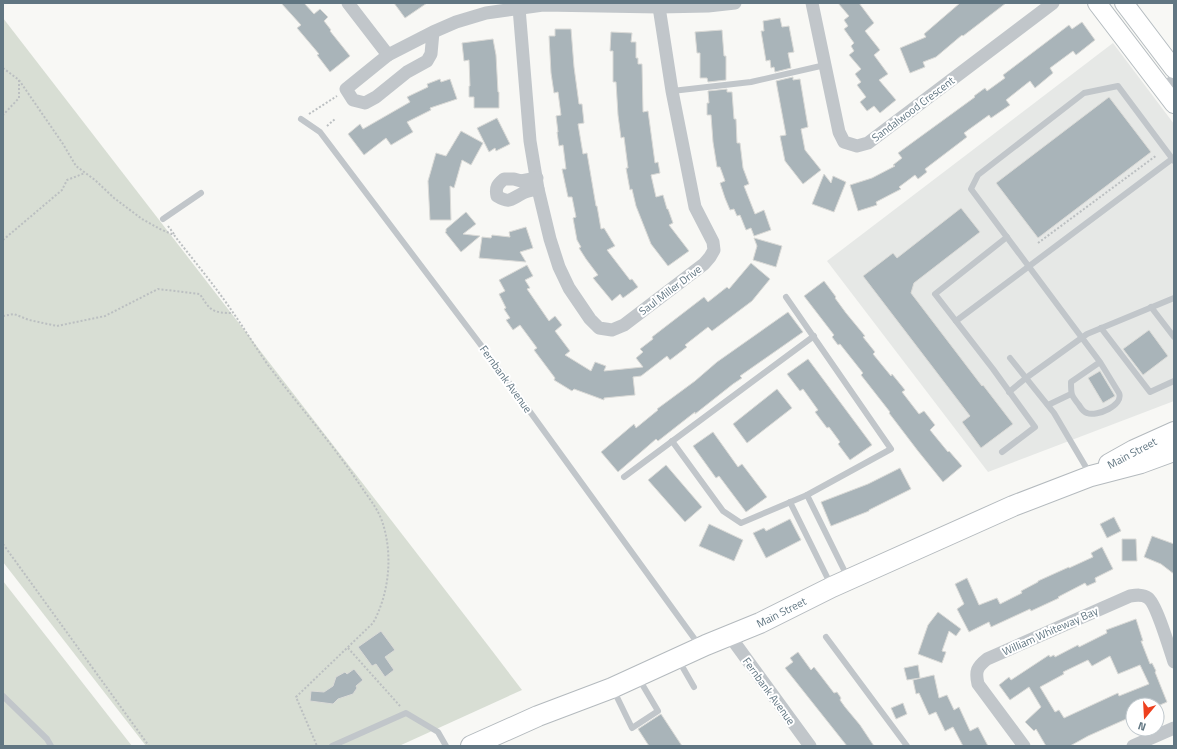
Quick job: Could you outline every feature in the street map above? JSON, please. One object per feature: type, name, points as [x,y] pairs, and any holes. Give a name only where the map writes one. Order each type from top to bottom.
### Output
[{"type":"main road","name":"Main Street","points":[[1091,476],[1134,450],[1174,432]]},
{"type":"main road","name":"Main Street","points":[[471,746],[538,716],[612,688],[729,635],[760,623],[841,583],[1013,506],[1091,476],[1141,463],[1174,451]]},
{"type":"street","points":[[348,3],[388,56]]},
{"type":"street","points":[[433,32],[431,54],[427,61],[407,72],[376,97],[365,103],[353,100],[346,89],[388,56],[433,32],[456,22],[486,13],[543,5],[597,4],[659,7],[708,6],[735,3]]},
{"type":"street","name":"Sandalwood Crescent","points":[[812,3],[839,132],[844,142],[857,146],[868,143],[1053,3]]},
{"type":"street","points":[[1097,3],[1168,85],[1174,104]]},
{"type":"street","points":[[1124,3],[1174,69]]},
{"type":"street","name":"Saul Miller Drive","points":[[519,8],[530,141],[550,239],[559,267],[569,288],[590,319],[599,328],[612,330],[624,325],[704,264],[714,250],[713,242],[695,207],[672,91],[659,7]]},
{"type":"street","name":"William Whiteway Bay","points":[[1024,746],[978,684],[975,674],[979,665],[987,659],[1130,596],[1140,594],[1149,598],[1155,607],[1174,662]]},
{"type":"street","name":"Fernbank Avenue","points":[[729,635],[810,746]]},
{"type":"street","points":[[1133,746],[1174,728]]},
{"type":"lane","points":[[672,91],[751,82],[825,65]]},
{"type":"lane","points":[[956,321],[1029,266],[1173,160],[1118,86],[1084,93],[978,175],[971,189],[1029,266],[1100,362],[1121,396],[1120,400],[1115,405],[1100,413],[1089,414],[1084,411],[1071,394],[1071,382],[1100,362]]},
{"type":"lane","name":"Fernbank Avenue","points":[[301,119],[320,132],[502,373],[701,648]]},
{"type":"lane","points":[[163,219],[201,193]]},
{"type":"lane","points":[[1002,452],[1035,427],[935,294],[1007,237]]},
{"type":"lane","points":[[672,441],[723,511],[741,523],[807,495],[891,449],[786,297]]},
{"type":"lane","points":[[1009,392],[1087,334],[1174,298]]},
{"type":"lane","points":[[1151,307],[1174,337]]},
{"type":"lane","points":[[1101,328],[1150,392],[1174,381]]},
{"type":"lane","points":[[624,477],[814,336]]},
{"type":"lane","points":[[1010,358],[1054,413],[1091,476]]},
{"type":"lane","points":[[1048,406],[1071,394]]},
{"type":"lane","points":[[807,495],[841,583]]},
{"type":"lane","points":[[790,502],[841,583]]},
{"type":"lane","points":[[826,637],[907,746]]},
{"type":"lane","points":[[678,658],[694,687]]},
{"type":"lane","points":[[612,688],[632,728],[658,711],[638,676]]},
{"type":"lane","points":[[3,696],[47,740],[51,746]]},
{"type":"lane","points":[[332,746],[406,713],[438,732],[446,746]]},
{"type":"path","points":[[3,68],[19,80],[63,144],[76,166],[142,219],[174,235]]},
{"type":"path","points":[[3,115],[19,98],[19,80]]},
{"type":"path","points":[[301,119],[346,89]]},
{"type":"path","points":[[320,132],[335,119]]},
{"type":"path","points":[[1038,243],[1157,155]]},
{"type":"path","points":[[3,240],[62,190],[67,180],[85,173]]},
{"type":"path","points":[[163,219],[234,313],[268,364],[344,460],[375,506],[383,523],[387,541],[387,581],[384,599],[378,614],[373,623],[296,697],[317,746]]},
{"type":"path","points":[[3,316],[14,314],[29,320],[57,326],[105,316],[158,289],[200,294],[208,307],[219,313],[234,313]]},
{"type":"path","points":[[3,544],[149,746]]},
{"type":"path","points":[[348,648],[406,713]]},
{"type":"shaded area","points":[[3,18],[522,690],[399,746],[146,746],[3,562]]},
{"type":"shaded area","points":[[1113,43],[1174,124],[1174,401],[988,472],[827,261]]},
{"type":"shaded area","points":[[3,581],[132,746],[3,746]]},
{"type":"building","points":[[281,3],[304,3],[314,14],[320,9],[328,17],[324,21],[331,30],[330,31],[350,56],[330,72],[317,55],[319,54],[297,28],[301,25]]},
{"type":"building","points":[[394,3],[427,3],[405,18]]},
{"type":"building","points":[[838,3],[859,3],[874,23],[865,31],[880,50],[874,55],[888,74],[879,80],[896,100],[880,113],[874,106],[867,111],[860,102],[866,97],[857,85],[861,82],[855,74],[861,69],[849,55],[854,51],[851,46],[854,43],[844,29],[848,26],[844,20],[849,16]]},
{"type":"building","points":[[960,3],[1006,3],[963,36],[962,35],[936,57],[923,62],[925,67],[910,73],[900,48],[926,37],[924,34]]},
{"type":"building","points":[[780,18],[782,27],[789,26],[794,52],[788,53],[791,68],[775,72],[774,67],[771,68],[770,60],[766,61],[761,31],[764,31],[763,21]]},
{"type":"building","points":[[1082,22],[1095,40],[1076,55],[1073,51],[1050,68],[1053,73],[1035,88],[1030,81],[1006,100],[1010,105],[991,118],[989,115],[964,133],[967,137],[925,169],[927,172],[918,179],[915,175],[899,187],[901,189],[876,202],[877,205],[858,211],[850,185],[872,178],[895,166],[893,165],[902,158],[898,153],[975,97],[974,96],[985,88],[987,91],[1005,78],[1003,75],[1069,25],[1072,29]]},
{"type":"building","points":[[555,29],[571,29],[579,104],[582,104],[584,123],[578,124],[583,154],[587,153],[601,229],[604,228],[615,246],[607,250],[630,280],[632,279],[638,287],[623,298],[620,294],[612,301],[593,278],[598,275],[579,248],[581,247],[577,240],[573,218],[576,217],[572,197],[568,197],[562,169],[566,169],[563,145],[559,146],[556,116],[561,115],[558,92],[554,93],[551,73],[549,36],[555,36]]},
{"type":"building","points":[[722,30],[724,56],[726,56],[726,80],[708,82],[707,78],[700,78],[700,53],[697,53],[695,32]]},
{"type":"building","points":[[611,32],[632,33],[631,42],[636,42],[636,58],[638,58],[638,64],[642,64],[643,112],[648,111],[655,163],[658,162],[660,173],[651,175],[656,197],[663,195],[673,223],[669,225],[689,251],[668,266],[651,244],[636,206],[632,189],[630,190],[626,168],[628,168],[624,137],[621,138],[618,115],[616,82],[613,82],[613,51],[610,51]]},
{"type":"building","points":[[493,39],[496,55],[499,108],[474,108],[474,97],[469,97],[469,60],[464,61],[462,43]]},
{"type":"building","points":[[793,77],[793,80],[800,79],[808,127],[801,129],[805,150],[821,170],[803,184],[785,161],[780,136],[786,135],[776,81]]},
{"type":"building","points":[[440,79],[441,82],[450,79],[457,99],[430,108],[431,110],[407,122],[413,132],[391,145],[386,138],[364,155],[348,134],[360,124],[363,129],[410,102],[407,97],[428,87],[427,84]]},
{"type":"building","points":[[727,89],[727,92],[732,92],[734,119],[736,119],[737,143],[740,143],[743,168],[749,184],[744,186],[755,214],[764,210],[771,230],[754,236],[751,228],[746,230],[740,215],[737,216],[734,209],[730,210],[725,198],[720,183],[725,181],[720,167],[717,167],[711,115],[707,115],[707,103],[709,103],[708,91]]},
{"type":"building","points":[[1109,97],[1151,152],[1038,238],[996,183]]},
{"type":"building","points":[[497,118],[510,144],[496,151],[495,148],[489,152],[477,128]]},
{"type":"building","points":[[461,131],[483,143],[471,165],[462,160],[454,188],[450,186],[451,220],[430,220],[428,181],[436,153],[446,156]]},
{"type":"building","points":[[824,174],[831,183],[833,176],[846,182],[834,212],[812,204]]},
{"type":"building","points":[[961,208],[980,232],[914,283],[911,293],[1013,424],[981,448],[962,422],[970,416],[863,276],[893,253],[897,258]]},
{"type":"building","points":[[466,212],[476,224],[463,234],[480,236],[461,252],[445,232],[446,229]]},
{"type":"building","points":[[526,227],[533,248],[520,252],[526,262],[479,258],[482,237],[491,238],[492,235],[510,237],[509,232]]},
{"type":"building","points":[[754,238],[782,246],[776,267],[753,260],[757,246]]},
{"type":"building","points":[[751,263],[770,279],[752,301],[712,331],[708,327],[685,345],[687,347],[670,360],[667,356],[641,376],[633,377],[635,395],[604,398],[604,400],[574,389],[572,391],[554,380],[555,378],[534,350],[537,348],[520,325],[513,330],[506,320],[510,318],[504,309],[506,308],[499,294],[505,291],[499,280],[527,265],[533,276],[525,280],[530,288],[527,289],[549,321],[555,316],[562,325],[555,331],[570,351],[565,355],[591,371],[595,362],[606,366],[604,371],[643,367],[636,358],[643,352],[640,349],[653,339],[652,337],[704,297],[708,302],[727,287],[729,289]]},
{"type":"building","points":[[824,281],[846,313],[865,336],[863,337],[875,352],[873,354],[905,390],[902,392],[919,414],[924,411],[935,425],[930,430],[962,466],[943,482],[861,375],[863,373],[840,344],[838,345],[832,337],[834,335],[804,296]]},
{"type":"building","points":[[788,312],[803,332],[740,376],[742,378],[658,441],[656,439],[618,472],[601,452],[634,424],[636,428],[658,410],[657,409],[695,381],[717,362]]},
{"type":"building","points":[[1149,330],[1168,356],[1143,375],[1123,349]]},
{"type":"building","points":[[808,359],[872,445],[850,460],[838,444],[840,442],[815,412],[818,410],[803,389],[800,391],[787,374]]},
{"type":"building","points":[[1100,371],[1115,396],[1103,403],[1088,378]]},
{"type":"building","points":[[777,389],[792,408],[747,443],[733,424]]},
{"type":"building","points":[[713,432],[738,467],[742,464],[767,497],[746,512],[719,476],[716,478],[693,446]]},
{"type":"building","points":[[666,465],[702,507],[685,522],[648,480]]},
{"type":"building","points":[[900,468],[911,489],[869,511],[831,526],[821,502],[868,484]]},
{"type":"building","points":[[1114,517],[1121,531],[1107,538],[1100,524]]},
{"type":"building","points":[[790,519],[801,540],[766,558],[753,533],[764,528],[766,531]]},
{"type":"building","points":[[709,524],[743,540],[734,561],[699,546]]},
{"type":"building","points":[[1152,536],[1174,544],[1174,574],[1161,564],[1144,557]]},
{"type":"building","points":[[1122,539],[1136,539],[1137,561],[1122,561]]},
{"type":"building","points":[[1102,547],[1113,569],[1095,578],[1096,582],[1087,586],[1085,583],[1058,597],[1059,598],[1031,611],[1030,609],[991,627],[989,622],[969,632],[957,609],[964,604],[955,584],[967,578],[979,605],[997,598],[1000,604],[1022,593],[1021,591],[1038,581],[1093,557],[1091,553]]},
{"type":"building","points":[[938,612],[961,629],[956,636],[949,631],[942,651],[946,652],[942,663],[918,654],[928,625]]},
{"type":"building","points":[[1136,619],[1143,641],[1141,641],[1150,664],[1152,663],[1156,671],[1155,672],[1165,697],[1125,697],[1125,720],[1088,736],[1070,746],[1046,746],[1036,729],[1034,731],[1025,722],[1041,707],[1029,687],[1010,700],[999,685],[1009,677],[1011,680],[1049,655],[1050,657],[1054,655],[1055,657],[1078,645],[1079,647],[1107,633],[1106,630]],"holes":[[[1110,656],[1118,674],[1140,665],[1149,684],[1119,696],[1118,693],[1064,718],[1059,710],[1055,712],[1040,687],[1064,674],[1063,672],[1088,660],[1092,666]]]},
{"type":"building","points":[[381,631],[395,650],[385,657],[394,670],[385,677],[376,664],[372,666],[358,647]]},
{"type":"building","points":[[798,652],[811,670],[814,667],[834,693],[837,692],[841,698],[840,700],[860,725],[874,746],[847,746],[785,668],[793,662],[790,658]]},
{"type":"building","points":[[918,665],[920,678],[907,680],[904,668]]},
{"type":"building","points":[[354,669],[363,680],[356,686],[357,688],[353,694],[338,699],[333,704],[310,701],[311,691],[324,692],[333,686],[336,677],[345,672],[347,674]]},
{"type":"building","points":[[934,675],[939,698],[947,695],[954,710],[959,707],[970,731],[978,727],[988,746],[963,746],[953,727],[945,731],[936,712],[929,715],[919,693],[916,694],[913,680]]},
{"type":"building","points":[[903,703],[907,714],[896,719],[891,708]]},
{"type":"building","points":[[661,714],[682,746],[649,746],[638,729]]}]
